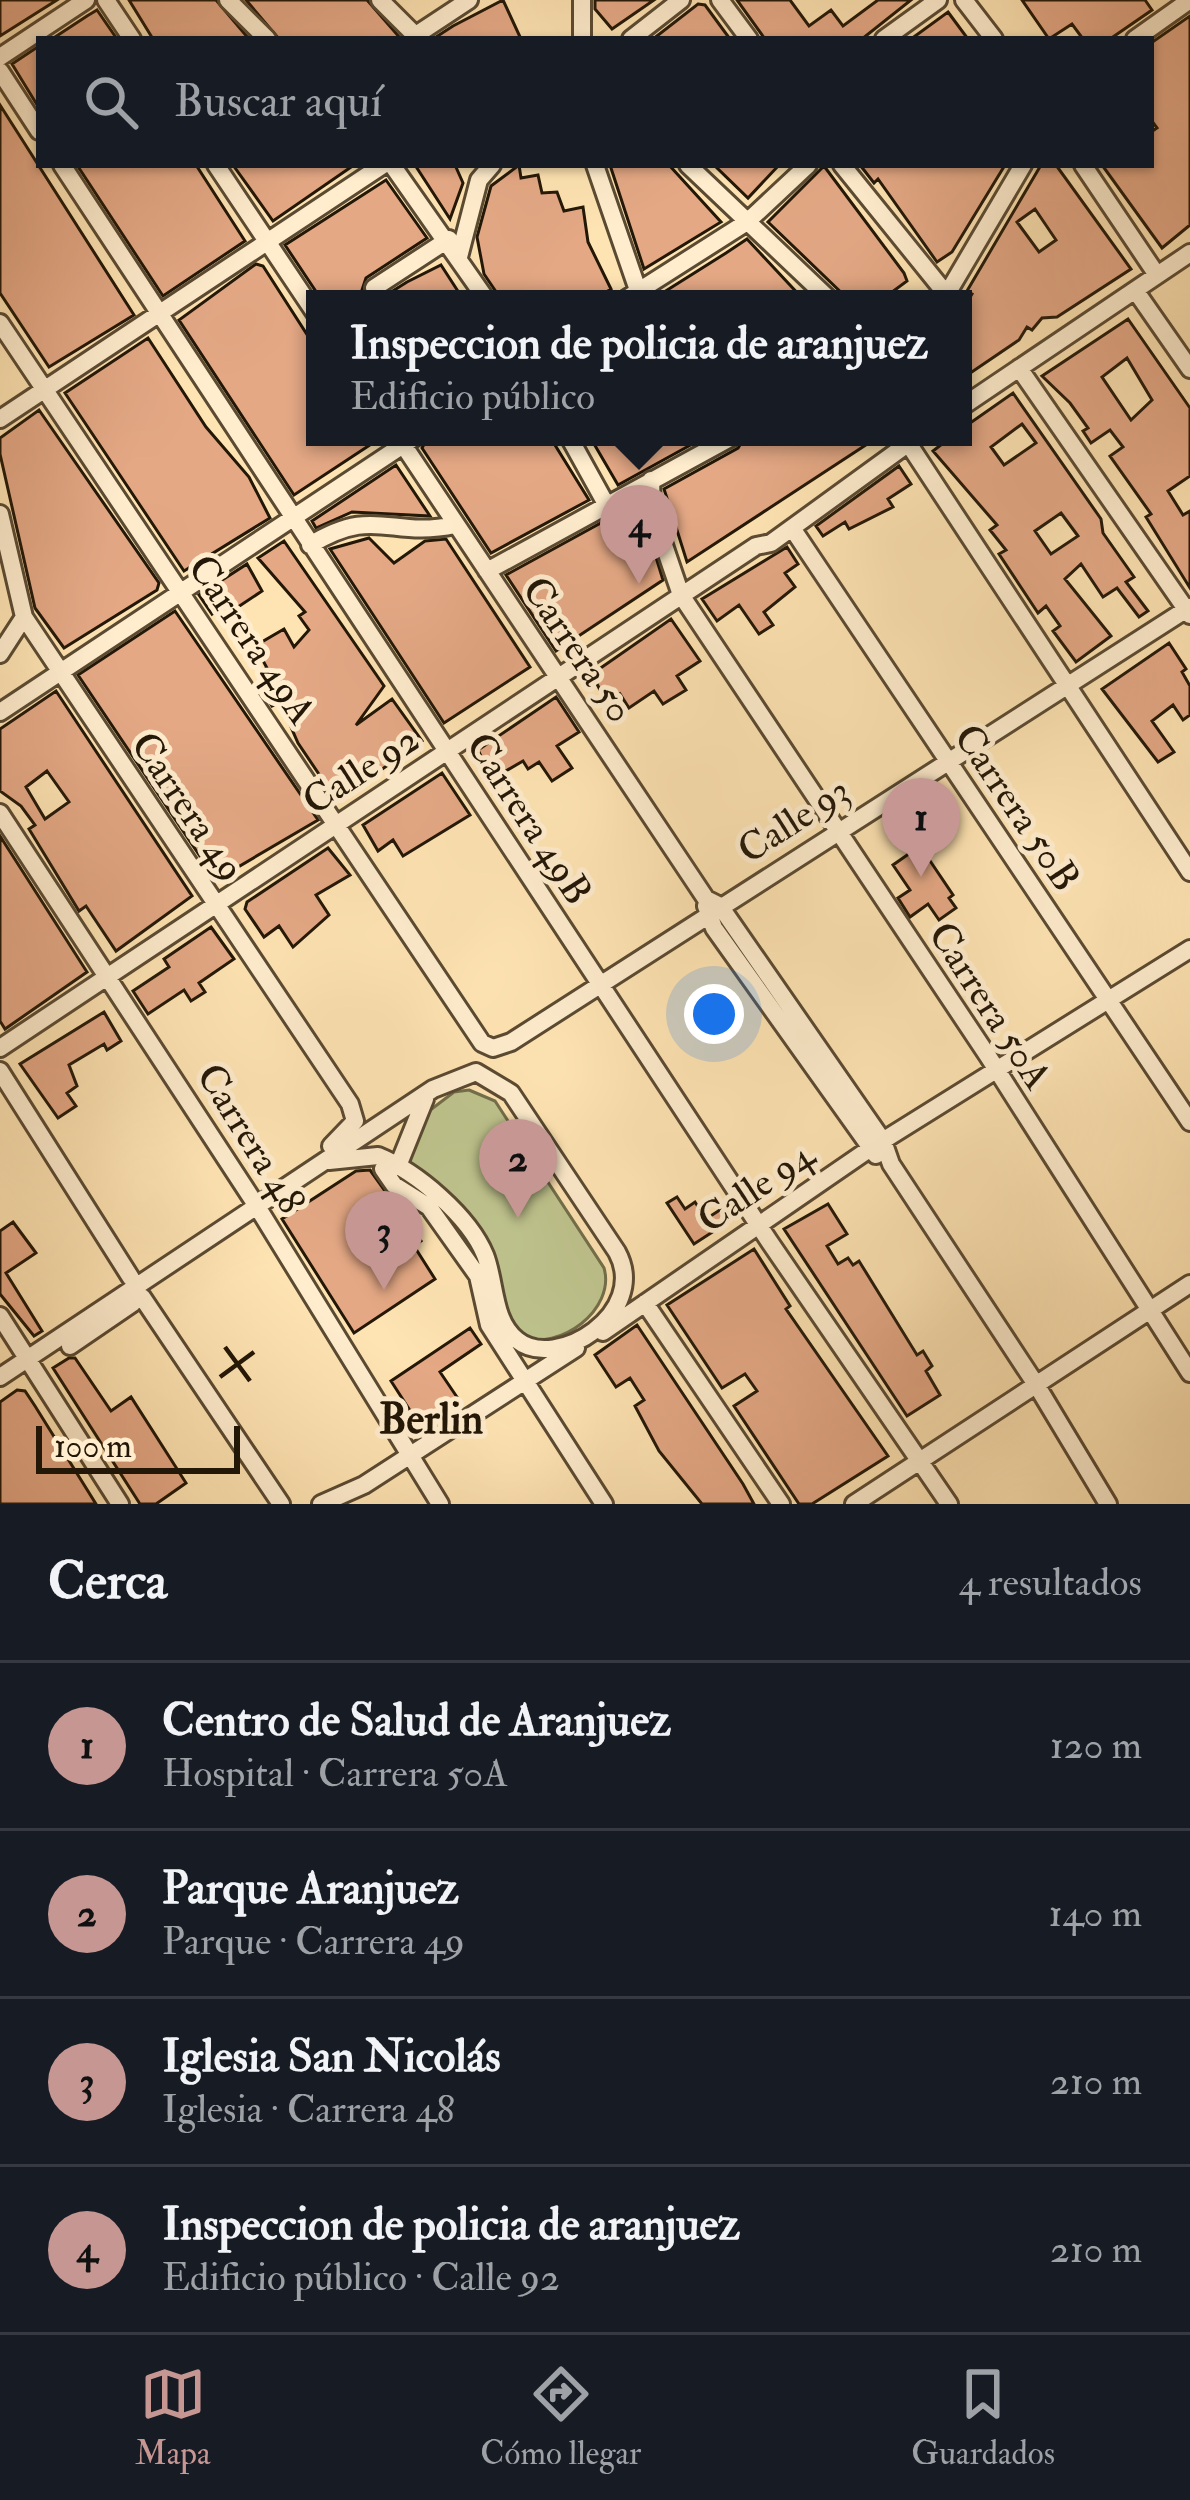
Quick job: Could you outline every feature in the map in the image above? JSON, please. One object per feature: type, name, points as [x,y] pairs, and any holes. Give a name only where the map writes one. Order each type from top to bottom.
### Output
[{"type":"street","points":[[0,56],[86,0]]},
{"type":"street","points":[[106,0],[130,36]]},
{"type":"street","points":[[228,0],[264,36]]},
{"type":"street","points":[[380,0],[416,36]]},
{"type":"street","points":[[418,36],[469,0]]},
{"type":"street","points":[[582,0],[582,36]]},
{"type":"street","points":[[635,36],[681,0]]},
{"type":"street","points":[[720,0],[747,36]]},
{"type":"street","points":[[888,36],[938,0]]},
{"type":"street","points":[[964,0],[992,36]]},
{"type":"street","points":[[1139,36],[1182,2]]},
{"type":"street","points":[[0,71],[36,125]]},
{"type":"street","name":"Carrera 49B","points":[[64,168],[759,1225],[950,1504]]},
{"type":"street","points":[[218,168],[306,300]]},
{"type":"street","points":[[0,418],[379,168]]},
{"type":"street","points":[[394,168],[449,239],[480,290]]},
{"type":"street","points":[[596,168],[632,290]]},
{"type":"street","points":[[691,168],[819,290]]},
{"type":"street","points":[[645,290],[747,222],[805,168]]},
{"type":"street","points":[[844,168],[940,290]]},
{"type":"street","points":[[950,290],[1021,168]]},
{"type":"street","points":[[1085,168],[1157,275]]},
{"type":"street","points":[[460,257],[476,172]]},
{"type":"street","points":[[374,288],[449,239]]},
{"type":"street","points":[[972,400],[1190,253]]},
{"type":"street","points":[[1136,290],[1190,369]]},
{"type":"street","name":"Carrera 49A","points":[[0,323],[482,1043],[493,1048]]},
{"type":"street","points":[[1019,368],[1189,610]]},
{"type":"street","points":[[0,712],[396,446]]},
{"type":"street","name":"Carrera 50","points":[[409,446],[455,524],[710,907],[891,1164],[1037,1386],[1108,1504]]},
{"type":"street","points":[[573,446],[606,504]]},
{"type":"street","points":[[487,571],[715,446]]},
{"type":"street","name":"Calle 92","points":[[756,546],[792,528],[826,498],[903,446]]},
{"type":"street","points":[[916,446],[1190,872]]},
{"type":"street","name":"Carrera 50A","points":[[651,480],[652,510],[681,596],[1152,1307],[1190,1373]]},
{"type":"street","name":"Calle 92","points":[[0,1048],[756,546],[815,500],[826,498]]},
{"type":"street","points":[[310,545],[343,525],[375,521],[426,530],[455,524]]},
{"type":"street","name":"Carrera 49","points":[[1,525],[24,617],[344,1095],[356,1121],[344,1138],[275,1183]]},
{"type":"street","name":"Carrera 50B","points":[[792,528],[1190,1122]]},
{"type":"street","name":"Calle 93","points":[[493,1048],[511,1042],[710,907],[1189,610]]},
{"type":"street","points":[[0,654],[24,617]]},
{"type":"street","name":"Carrera 48","points":[[0,814],[258,1208],[440,1504]]},
{"type":"street","name":"Calle 94","points":[[321,1504],[364,1485],[515,1389],[520,1381],[645,1303],[876,1146],[1190,950]]},
{"type":"street","points":[[0,1072],[131,1279]]},
{"type":"street","points":[[0,1365],[26,1354],[258,1208],[428,1093],[476,1072],[511,1093],[623,1264],[626,1288],[620,1307],[570,1344],[532,1348],[519,1342],[500,1316],[475,1236],[368,1153],[329,1161]]},
{"type":"street","points":[[428,1093],[390,1168],[394,1185],[429,1207],[459,1247],[478,1276],[489,1325],[520,1381],[604,1504]]},
{"type":"street","points":[[202,1232],[258,1208]]},
{"type":"street","points":[[70,1346],[258,1208]]},
{"type":"street","points":[[57,1328],[173,1251]]},
{"type":"street","points":[[854,1504],[1190,1285]]},
{"type":"street","points":[[142,1297],[281,1504]]},
{"type":"street","points":[[645,1303],[781,1504]]},
{"type":"street","points":[[0,1316],[121,1504]]},
{"type":"street","points":[[0,1377],[26,1354]]},
{"type":"street","name":"Calle 94","points":[[350,1504],[364,1485]]},
{"type":"green space","points":[[469,1090],[495,1101],[604,1268],[602,1298],[582,1324],[567,1333],[536,1340],[520,1337],[508,1319],[493,1254],[403,1160],[404,1130],[454,1092]]},
{"type":"building","points":[[0,0],[57,0],[0,36]]},
{"type":"building","points":[[129,0],[216,0],[246,36],[151,36]]},
{"type":"building","points":[[246,0],[367,0],[398,36],[276,36]]},
{"type":"building","points":[[503,0],[520,36],[438,36]]},
{"type":"building","points":[[595,0],[654,0],[612,29],[595,9]]},
{"type":"building","points":[[737,0],[790,0],[809,26],[831,10],[843,26],[878,0],[911,0],[866,36],[763,36]]},
{"type":"building","points":[[1022,0],[1145,0],[1152,10],[1114,36],[1081,36],[1072,24],[1047,36]]},
{"type":"building","points":[[698,4],[705,5],[728,36],[657,36]]},
{"type":"building","points":[[97,10],[115,36],[57,36]]},
{"type":"building","points":[[948,12],[966,36],[915,36]]},
{"type":"building","points":[[1190,16],[1190,225],[1162,248],[1104,168],[1154,168],[1154,41]]},
{"type":"building","points":[[36,48],[36,103],[12,64]]},
{"type":"building","points":[[0,105],[134,315],[49,367],[0,293]]},
{"type":"building","points":[[79,168],[198,168],[245,241],[163,296]]},
{"type":"building","points":[[235,168],[350,168],[273,221]]},
{"type":"building","points":[[417,168],[456,168],[463,183],[450,219]]},
{"type":"building","points":[[519,168],[521,178],[538,175],[542,193],[557,192],[564,211],[583,207],[588,242],[611,289],[495,290],[484,274],[477,237],[491,186]]},
{"type":"building","points":[[611,168],[672,168],[721,222],[644,269]]},
{"type":"building","points":[[717,168],[776,168],[748,198]]},
{"type":"building","points":[[825,168],[907,281],[895,290],[839,290],[768,222]]},
{"type":"building","points":[[862,168],[1003,168],[952,252],[937,262],[878,179],[874,183]]},
{"type":"building","points":[[1039,168],[1058,168],[1131,269],[1057,317],[1042,318],[1032,330],[1027,327],[1019,340],[972,372],[972,290],[968,290]],"holes":[[[1035,209],[1056,240],[1039,252],[1017,222]]]},
{"type":"building","points":[[386,180],[427,238],[366,278],[362,290],[315,290],[285,245]]},
{"type":"building","points":[[747,239],[795,290],[667,290]]},
{"type":"building","points":[[256,264],[263,266],[306,333],[306,446],[368,446],[294,495],[179,320]]},
{"type":"building","points":[[441,265],[457,290],[394,290]]},
{"type":"building","points":[[1128,319],[1190,408],[1190,476],[1168,491],[1183,515],[1190,511],[1190,588],[1146,517],[1151,514],[1110,456],[1123,447],[1110,430],[1091,443],[1083,431],[1088,428],[1070,403],[1042,376]],"holes":[[[1127,358],[1152,400],[1131,420],[1102,377]]]},
{"type":"building","points":[[148,338],[206,427],[249,477],[270,518],[184,571],[65,393]]},
{"type":"building","points":[[1013,393],[1101,519],[1103,533],[1134,577],[1126,582],[1148,611],[1139,617],[1117,588],[1103,597],[1081,564],[1065,579],[1111,636],[1076,662],[1053,631],[1060,626],[1046,606],[1038,613],[999,554],[1006,550],[990,530],[997,525],[933,451],[939,446],[972,446],[972,422]],"holes":[[[1022,424],[1036,443],[1004,465],[991,447]],[[1061,513],[1078,536],[1051,554],[1035,531]]]},
{"type":"building","points":[[39,410],[159,583],[157,590],[64,648],[35,608],[0,454],[0,438]]},
{"type":"building","points":[[556,446],[589,500],[491,553],[422,448]]},
{"type":"building","points":[[595,446],[689,446],[618,485]]},
{"type":"building","points":[[864,446],[687,562],[664,489],[738,448]]},
{"type":"building","points":[[396,465],[430,516],[352,512],[316,528],[312,521]]},
{"type":"building","points":[[899,466],[911,484],[888,499],[893,507],[849,529],[845,522],[823,536],[816,526]]},
{"type":"building","points":[[639,502],[663,580],[556,651],[506,575]]},
{"type":"building","points":[[369,538],[394,563],[425,541],[446,539],[530,667],[444,723],[330,549]]},
{"type":"building","points":[[284,541],[384,686],[356,725],[392,699],[422,741],[337,801],[298,743],[280,702],[272,706],[258,683],[264,681],[259,672],[267,668],[255,646],[284,629],[294,647],[309,630],[299,616],[305,612],[258,558]]},
{"type":"building","points":[[787,547],[798,564],[785,573],[795,587],[764,612],[773,625],[759,634],[739,605],[717,621],[702,599]]},
{"type":"building","points":[[247,564],[262,591],[238,607],[232,599],[212,614],[199,595]]},
{"type":"building","points":[[175,611],[318,820],[221,877],[212,874],[78,675]]},
{"type":"building","points":[[671,619],[700,661],[677,676],[686,690],[663,704],[654,691],[629,708],[620,694],[607,704],[592,674]]},
{"type":"building","points":[[1169,643],[1186,669],[1182,672],[1190,686],[1190,715],[1183,720],[1173,705],[1152,721],[1174,752],[1158,762],[1102,689]]},
{"type":"building","points":[[56,691],[192,896],[116,951],[86,906],[79,911],[29,829],[35,825],[21,806],[0,791],[0,729]],"holes":[[[47,771],[69,802],[45,819],[26,787]]]},
{"type":"building","points":[[556,697],[579,732],[557,746],[572,768],[552,781],[539,762],[528,769],[523,761],[492,779],[478,750]]},
{"type":"building","points":[[442,773],[470,815],[403,856],[393,840],[378,851],[363,825]]},
{"type":"building","points":[[0,836],[87,972],[5,1029],[0,1021]]},
{"type":"building","points":[[920,846],[953,895],[949,898],[956,908],[939,920],[928,904],[910,917],[898,898],[910,890],[893,865]]},
{"type":"building","points":[[328,848],[350,875],[316,895],[329,915],[293,947],[279,926],[264,937],[245,909],[247,902]]},
{"type":"building","points":[[211,927],[234,959],[199,983],[205,992],[191,1001],[184,990],[148,1014],[133,991],[169,967],[164,959]]},
{"type":"building","points":[[104,1012],[121,1041],[107,1050],[104,1044],[69,1065],[77,1086],[67,1093],[76,1106],[58,1118],[20,1064]]},
{"type":"building","points":[[370,1170],[421,1241],[414,1246],[435,1279],[354,1333],[282,1219],[356,1171]]},
{"type":"building","points":[[677,1197],[685,1209],[695,1202],[706,1219],[726,1206],[734,1218],[694,1244],[667,1203]]},
{"type":"building","points":[[828,1204],[847,1234],[827,1246],[838,1264],[848,1258],[853,1265],[859,1261],[917,1355],[923,1351],[932,1366],[926,1371],[940,1395],[907,1416],[784,1229]]},
{"type":"building","points":[[13,1222],[36,1253],[6,1273],[42,1331],[34,1336],[0,1294],[0,1231]]},
{"type":"building","points":[[754,1249],[790,1306],[786,1309],[888,1456],[812,1504],[799,1504],[734,1406],[757,1391],[745,1374],[722,1388],[667,1305]]},
{"type":"building","points":[[637,1325],[754,1504],[702,1504],[659,1451],[635,1406],[644,1400],[630,1378],[616,1387],[595,1355]]},
{"type":"building","points":[[470,1328],[481,1344],[440,1372],[459,1400],[420,1426],[391,1381]]},
{"type":"building","points":[[75,1358],[111,1411],[131,1397],[186,1483],[156,1504],[140,1504],[53,1368]]},
{"type":"building","points":[[17,1390],[25,1391],[96,1504],[0,1504],[0,1402]]},
{"type":"place","name":"Inspeccion de policia de aranjuez","points":[[639,584]]},
{"type":"place","name":"Centro de Salud de Aranjuez","points":[[921,877]]},
{"type":"place","name":"Parque Aranjuez","points":[[518,1218]]},
{"type":"place","name":"Iglesia San Nicolás","points":[[384,1290]]},
{"type":"district","name":"Berlin","points":[[431,1418]]}]
